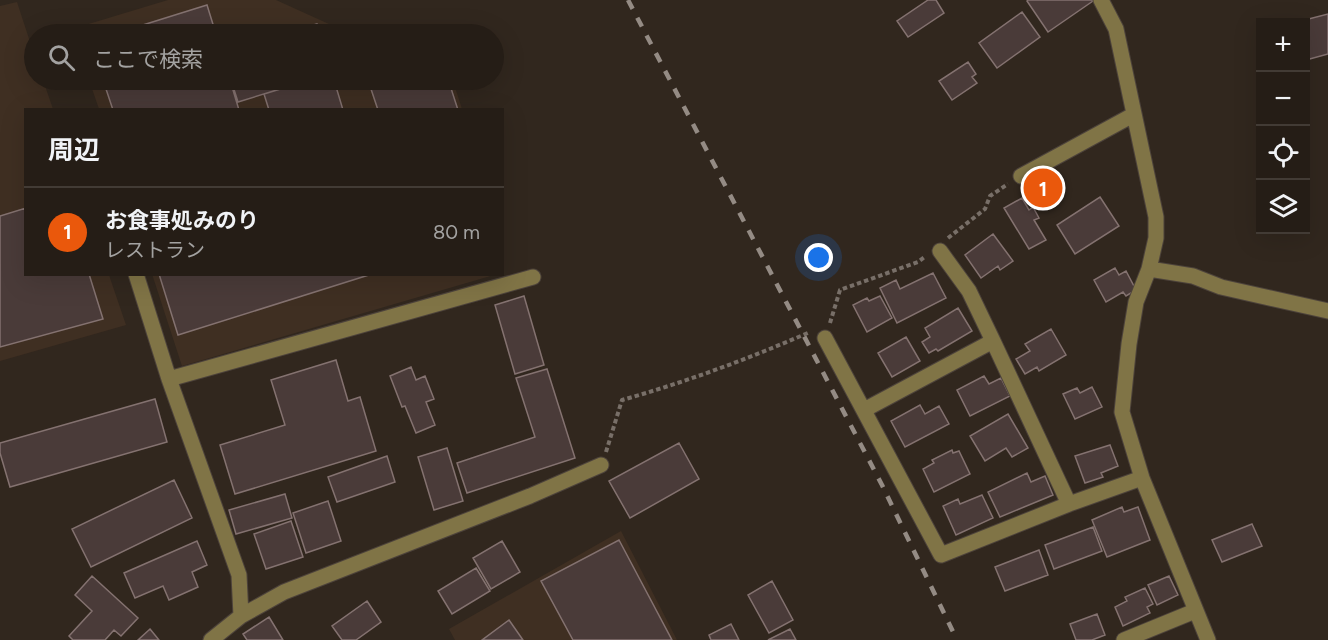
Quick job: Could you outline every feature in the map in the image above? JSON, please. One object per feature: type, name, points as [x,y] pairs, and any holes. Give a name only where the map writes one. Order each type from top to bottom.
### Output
[{"type":"street","points":[[1101,0],[1116,29],[1156,217],[1156,238],[1149,269],[1136,302],[1122,412],[1142,478],[1208,640]]},
{"type":"street","points":[[1022,176],[1133,115]]},
{"type":"street","points":[[937,249],[969,291],[1070,504]]},
{"type":"street","points":[[1149,269],[1193,276],[1221,287],[1328,311]]},
{"type":"street","points":[[137,276],[169,379],[239,575],[241,616]]},
{"type":"street","points":[[169,379],[533,277]]},
{"type":"street","points":[[825,338],[941,555],[1142,478]]},
{"type":"street","points":[[864,410],[993,341]]},
{"type":"street","points":[[211,640],[241,616],[284,592],[530,496],[602,465]]},
{"type":"street","points":[[1124,640],[1195,611]]},
{"type":"path","points":[[602,465],[622,400],[681,383],[768,351],[831,322],[840,290],[918,262],[985,209],[990,196],[1022,176]]},
{"type":"shaded area","points":[[168,0],[276,0],[329,24],[89,24]]},
{"type":"shaded area","points":[[17,2],[24,24],[24,90],[46,90],[53,108],[24,108],[24,276],[109,276],[126,325],[0,361],[0,6]]},
{"type":"shaded area","points":[[92,90],[456,90],[462,108],[99,108]]},
{"type":"shaded area","points":[[153,276],[491,276],[182,366]]},
{"type":"shaded area","points":[[621,531],[677,640],[455,640],[449,629]]},
{"type":"building","points":[[928,0],[936,0],[944,13],[908,37],[897,21]]},
{"type":"building","points":[[1028,0],[1092,0],[1093,1],[1048,32]]},
{"type":"building","points":[[207,5],[213,24],[146,24]]},
{"type":"building","points":[[1022,12],[1040,37],[997,68],[979,43]]},
{"type":"building","points":[[1328,14],[1328,54],[1310,59],[1310,19]]},
{"type":"building","points":[[968,62],[976,74],[972,77],[977,83],[952,100],[939,81]]},
{"type":"building","points":[[106,90],[233,90],[238,108],[112,108]]},
{"type":"building","points":[[234,90],[277,90],[238,102]]},
{"type":"building","points":[[277,90],[337,90],[342,108],[268,108],[264,94]]},
{"type":"building","points":[[371,90],[452,90],[457,108],[377,108]]},
{"type":"building","points":[[1100,197],[1119,226],[1075,254],[1057,225]]},
{"type":"building","points":[[1022,198],[1029,210],[1033,207],[1039,218],[1034,220],[1046,240],[1029,249],[1004,208]]},
{"type":"building","points":[[24,209],[24,276],[90,276],[103,319],[0,347],[0,216]]},
{"type":"building","points":[[993,234],[1013,261],[1000,270],[998,266],[981,278],[965,255]]},
{"type":"building","points":[[1115,268],[1119,275],[1126,271],[1136,290],[1126,296],[1123,292],[1106,302],[1094,280]]},
{"type":"building","points":[[933,273],[946,298],[897,323],[880,288],[896,280],[900,289]]},
{"type":"building","points":[[160,276],[366,276],[178,335]]},
{"type":"building","points":[[524,296],[544,365],[515,374],[495,305]]},
{"type":"building","points":[[880,296],[892,318],[867,332],[853,305],[867,298],[869,301]]},
{"type":"building","points":[[958,308],[972,331],[938,351],[936,349],[929,353],[922,342],[930,337],[925,328]]},
{"type":"building","points":[[1051,329],[1066,355],[1039,371],[1037,367],[1025,374],[1016,359],[1030,351],[1025,344]]},
{"type":"building","points":[[906,337],[920,361],[892,377],[878,353]]},
{"type":"building","points":[[336,360],[348,401],[360,397],[376,451],[235,494],[220,445],[285,425],[271,380]]},
{"type":"building","points":[[411,367],[416,380],[425,376],[434,399],[426,402],[435,425],[416,433],[405,406],[402,407],[390,376]]},
{"type":"building","points":[[547,369],[575,458],[467,493],[457,463],[535,437],[516,378]]},
{"type":"building","points":[[984,376],[989,384],[1001,378],[1010,396],[970,416],[957,390]]},
{"type":"building","points":[[1092,387],[1102,407],[1075,419],[1063,394],[1077,388],[1080,393]]},
{"type":"building","points":[[155,399],[167,442],[10,487],[0,453],[0,443]]},
{"type":"building","points":[[920,405],[925,414],[939,406],[949,424],[905,447],[891,421]]},
{"type":"building","points":[[1008,414],[1028,448],[1012,457],[1006,448],[985,461],[970,436]]},
{"type":"building","points":[[679,443],[699,479],[630,518],[609,481]]},
{"type":"building","points":[[1110,445],[1118,466],[1101,473],[1103,477],[1085,483],[1075,456]]},
{"type":"building","points":[[447,448],[463,501],[434,510],[418,457]]},
{"type":"building","points":[[952,450],[953,453],[959,451],[970,474],[934,492],[923,469],[934,463],[932,460]]},
{"type":"building","points":[[387,456],[395,482],[337,502],[328,477]]},
{"type":"building","points":[[1027,473],[1031,482],[1045,476],[1053,495],[1000,517],[988,492]]},
{"type":"building","points":[[174,480],[192,518],[91,567],[72,529]]},
{"type":"building","points":[[285,494],[292,518],[236,534],[229,510]]},
{"type":"building","points":[[982,495],[993,518],[956,535],[943,506],[958,499],[960,504]]},
{"type":"building","points":[[328,501],[341,541],[306,553],[293,513]]},
{"type":"building","points":[[1122,507],[1124,512],[1138,507],[1150,540],[1107,557],[1092,520]]},
{"type":"building","points":[[291,521],[303,557],[266,569],[254,534]]},
{"type":"building","points":[[1252,524],[1262,546],[1222,562],[1212,540]]},
{"type":"building","points":[[1093,527],[1102,551],[1054,569],[1045,545]]},
{"type":"building","points":[[619,540],[672,640],[573,640],[541,581]]},
{"type":"building","points":[[197,541],[207,565],[192,572],[198,587],[169,600],[163,586],[135,598],[124,573]]},
{"type":"building","points":[[502,541],[520,572],[491,589],[473,558]]},
{"type":"building","points":[[1039,550],[1048,575],[1005,591],[995,567]]},
{"type":"building","points":[[476,568],[490,591],[452,614],[438,591]]},
{"type":"building","points":[[92,576],[138,618],[121,636],[114,630],[105,640],[73,640],[69,636],[92,611],[75,595]]},
{"type":"building","points":[[1169,576],[1178,595],[1157,605],[1148,585]]},
{"type":"building","points":[[772,581],[793,620],[769,633],[748,595]]},
{"type":"building","points":[[1145,588],[1153,604],[1147,607],[1150,613],[1123,626],[1115,607],[1127,601],[1125,597]]},
{"type":"building","points":[[367,601],[381,622],[356,640],[342,640],[332,626]]},
{"type":"building","points":[[1097,614],[1105,635],[1092,640],[1076,640],[1070,624]]},
{"type":"building","points":[[269,617],[283,640],[247,640],[243,634]]},
{"type":"building","points":[[509,620],[523,640],[482,640]]},
{"type":"building","points":[[731,624],[739,640],[711,640],[709,635]]},
{"type":"building","points":[[150,629],[159,640],[138,640]]},
{"type":"building","points":[[790,629],[796,640],[768,640]]},
{"type":"railway","points":[[628,0],[882,485],[957,640]]},
{"type":"place","name":"お食事処みのり","points":[[1043,188]]}]
